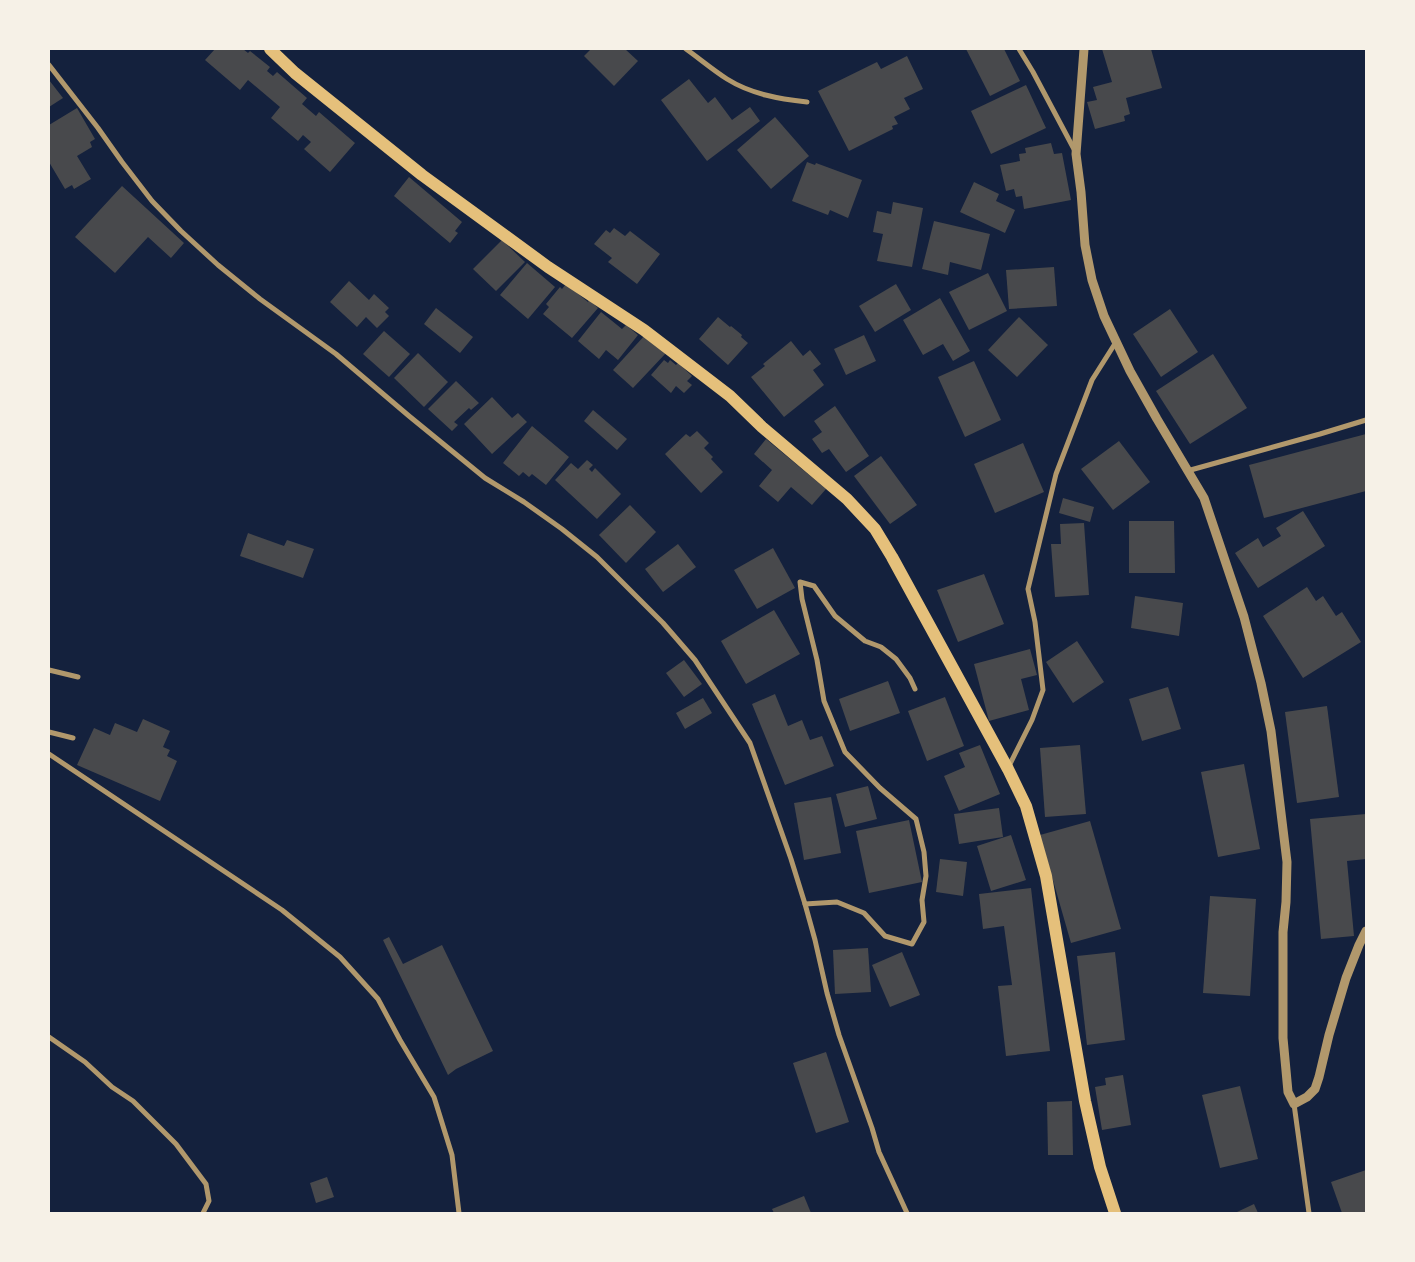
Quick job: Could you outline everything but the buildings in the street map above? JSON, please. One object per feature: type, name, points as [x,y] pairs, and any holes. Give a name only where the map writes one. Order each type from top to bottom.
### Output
[{"type":"main road","points":[[270,49],[295,73],[422,175],[548,267],[644,330],[730,396],[762,427],[847,499],[874,529],[892,557],[1008,769],[1026,806],[1046,876],[1085,1101],[1100,1167],[1116,1213]]},
{"type":"street","points":[[686,49],[729,80],[748,89],[784,100],[807,102]]},
{"type":"street","points":[[1019,49],[1076,154]]},
{"type":"street","points":[[1084,49],[1076,154],[1085,245],[1092,280],[1104,316],[1130,371],[1204,498],[1244,617],[1261,683],[1270,732],[1287,862],[1283,932],[1283,1038],[1288,1092],[1294,1104],[1309,1213]]},
{"type":"street","points":[[49,65],[152,201],[181,231],[218,265],[336,354],[408,416],[485,478],[524,502],[597,557],[663,623],[695,660],[750,743],[805,904],[839,1036],[879,1152],[907,1213]]},
{"type":"street","points":[[1008,769],[1032,720],[1044,690],[1028,589],[1056,474],[1092,380],[1116,342]]},
{"type":"street","points":[[1187,471],[1366,420]]},
{"type":"street","points":[[805,904],[837,902],[864,913],[886,936],[912,944],[924,922],[922,900],[926,876],[924,852],[916,819],[880,788],[845,752],[824,701],[800,582],[814,586],[835,616],[865,641],[881,647],[896,659],[910,678],[915,689]]},
{"type":"street","points":[[49,670],[78,677]]},
{"type":"street","points":[[49,732],[73,738]]},
{"type":"street","points":[[49,754],[282,910],[340,957],[378,999],[434,1097],[452,1155],[459,1213]]},
{"type":"street","points":[[1294,1104],[1307,1097],[1314,1089],[1319,1077],[1346,978],[1366,931]]},
{"type":"street","points":[[49,1037],[85,1062],[112,1087],[133,1101],[176,1144],[206,1184],[208,1201],[203,1213]]}]
